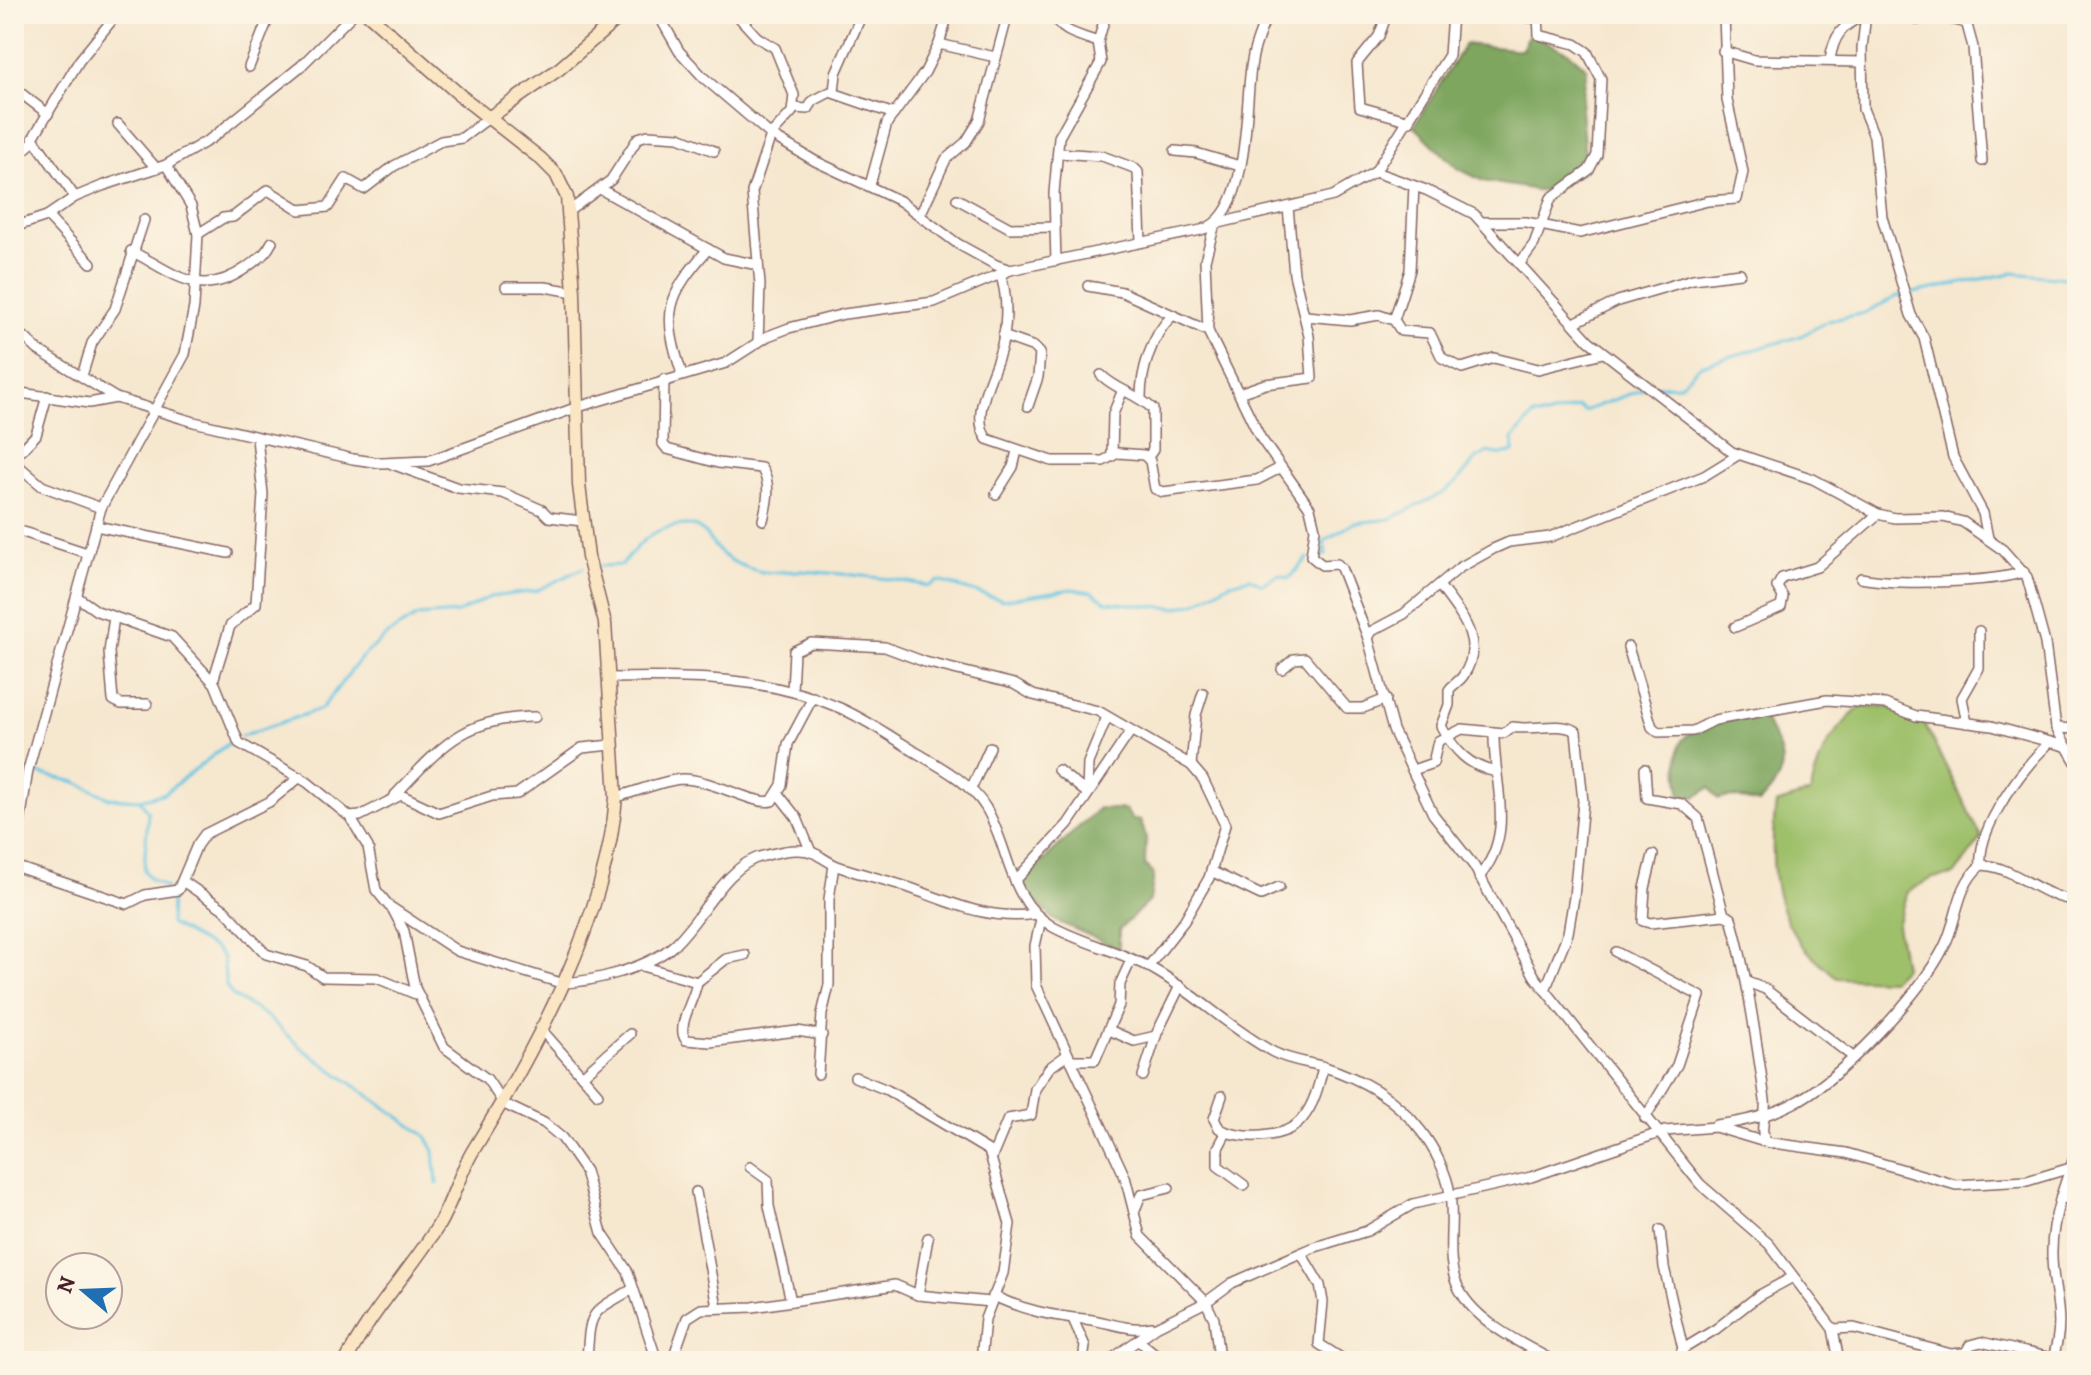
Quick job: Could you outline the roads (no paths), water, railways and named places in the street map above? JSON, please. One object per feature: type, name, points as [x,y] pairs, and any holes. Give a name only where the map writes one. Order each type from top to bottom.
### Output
[{"type":"street","points":[[14,158],[33,142],[97,35],[117,14]]},
{"type":"street","points":[[249,67],[270,14]]},
{"type":"street","points":[[14,227],[47,216],[75,197],[161,167],[223,130],[301,66],[353,14]]},
{"type":"street","points":[[346,1361],[362,1329],[438,1226],[475,1147],[504,1104],[591,913],[615,819],[616,797],[605,623],[582,521],[574,292],[569,211],[563,184],[556,174],[368,14]]},
{"type":"street","points":[[198,234],[223,218],[233,217],[268,190],[300,210],[328,207],[346,179],[364,189],[394,166],[441,141],[462,138],[559,69],[623,14]]},
{"type":"street","points":[[658,14],[679,51],[771,135],[815,161],[870,185],[1005,272]]},
{"type":"street","points":[[736,14],[757,37],[775,48],[794,95],[793,108],[771,135],[752,192],[758,265],[758,342]]},
{"type":"street","points":[[834,92],[836,73],[862,14]]},
{"type":"street","points":[[870,185],[882,135],[925,72],[939,44],[948,14]]},
{"type":"street","points":[[920,215],[946,159],[966,142],[979,121],[1008,14]]},
{"type":"street","points":[[1053,14],[1058,25],[1070,33],[1098,42]]},
{"type":"street","points":[[1056,261],[1055,227],[1063,128],[1094,81],[1101,62],[1098,42],[1106,14]]},
{"type":"street","points":[[1267,14],[1252,58],[1247,144],[1226,210],[1215,224],[1207,244],[1204,268],[1208,331],[1260,437],[1310,508],[1315,529],[1311,556],[1322,565],[1337,564],[1341,568],[1368,638],[1393,730],[1433,814],[1479,877],[1545,990],[1700,1184],[1769,1244],[1833,1329],[1839,1361]]},
{"type":"street","points":[[14,320],[19,332],[38,350],[116,398],[153,410],[257,438],[353,459],[389,462],[442,457],[578,407],[726,363],[758,342],[789,328],[833,316],[934,302],[1005,272],[1201,230],[1345,191],[1375,172],[1410,121],[1449,55],[1454,15],[1422,18],[1388,14],[1379,36],[1357,63],[1360,107],[1410,121]]},
{"type":"street","points":[[1482,14],[1555,14]]},
{"type":"street","points":[[1484,222],[1526,222],[1580,233],[1708,201],[1737,199],[1743,172],[1727,100],[1724,14]]},
{"type":"street","points":[[1830,60],[1833,38],[1853,19],[1866,14],[1862,62],[1863,109],[1877,149],[1878,203],[1905,294],[1924,338],[1953,457],[1983,513],[1988,538]]},
{"type":"street","points":[[1917,20],[1932,15],[1966,19],[1973,47],[1982,161]]},
{"type":"street","points":[[1520,263],[1556,191],[1594,164],[1601,79],[1592,68],[1587,52],[1575,44],[1539,35],[1537,16]]},
{"type":"street","points":[[939,44],[995,57]]},
{"type":"street","points":[[1723,51],[1754,60],[1862,62]]},
{"type":"street","points":[[14,88],[48,114]]},
{"type":"street","points":[[793,108],[805,111],[813,101],[834,92],[894,114]]},
{"type":"street","points":[[118,124],[161,167],[191,206],[198,234],[196,284],[185,354],[101,508],[30,760],[14,864],[127,904],[145,895],[178,890],[184,882],[197,845],[205,834],[269,802],[300,777]]},
{"type":"street","points":[[569,211],[602,190],[619,170],[633,144],[644,136],[679,137],[714,151]]},
{"type":"street","points":[[33,142],[58,170],[75,197]]},
{"type":"street","points":[[1175,151],[1196,153],[1240,166]]},
{"type":"street","points":[[1059,153],[1102,156],[1138,172],[1141,241]]},
{"type":"street","points":[[1375,172],[1452,202],[1484,222],[1603,353],[1706,435],[1738,455],[1813,479],[1878,514],[1953,518],[1988,538],[2024,572],[2045,643],[2056,728],[2077,764]]},
{"type":"street","points":[[1394,320],[1410,270],[1414,186]]},
{"type":"street","points":[[602,190],[708,249],[742,264],[758,265]]},
{"type":"street","points":[[957,199],[1010,228],[1055,227]]},
{"type":"street","points":[[1239,393],[1265,384],[1312,378],[1306,316],[1294,274],[1288,207]]},
{"type":"street","points":[[47,216],[91,263]]},
{"type":"street","points":[[82,376],[92,343],[115,309],[131,251],[144,220]]},
{"type":"street","points":[[131,251],[173,276],[196,284],[237,274],[265,255],[272,242]]},
{"type":"street","points":[[682,374],[674,349],[671,306],[680,282],[708,249]]},
{"type":"street","points":[[1005,272],[1003,336],[984,394],[983,434],[994,443],[1052,461],[1103,461],[1112,455],[1148,457]]},
{"type":"street","points":[[1574,323],[1618,301],[1693,279],[1740,273]]},
{"type":"street","points":[[1088,286],[1122,292],[1171,317],[1208,331]]},
{"type":"street","points":[[506,287],[545,287],[574,292]]},
{"type":"street","points":[[1306,316],[1350,320],[1379,315],[1394,320],[1401,331],[1430,333],[1442,358],[1462,368],[1494,358],[1538,369],[1603,353]]},
{"type":"street","points":[[1141,397],[1144,370],[1160,330],[1171,317]]},
{"type":"street","points":[[1003,336],[1034,347],[1040,353],[1038,377],[1028,406]]},
{"type":"street","points":[[1101,375],[1122,392],[1141,397],[1155,413],[1153,450],[1148,457],[1155,489],[1163,492],[1257,480],[1280,468]]},
{"type":"street","points":[[664,379],[663,444],[667,449],[718,463],[761,468],[766,475],[767,501],[763,520]]},
{"type":"street","points":[[14,392],[89,403],[116,398]]},
{"type":"street","points":[[1112,455],[1113,414],[1122,392]]},
{"type":"street","points":[[47,396],[36,435],[14,460],[42,486],[101,508]]},
{"type":"street","points":[[213,681],[216,660],[230,626],[256,604],[263,494],[257,438]]},
{"type":"street","points":[[996,494],[1013,467],[1017,451]]},
{"type":"street","points":[[1368,638],[1372,631],[1404,614],[1459,568],[1503,544],[1550,537],[1704,476],[1738,455]]},
{"type":"street","points":[[389,462],[458,488],[503,493],[542,510],[549,517],[582,521]]},
{"type":"street","points":[[1735,627],[1781,607],[1783,597],[1777,587],[1782,578],[1817,567],[1878,514]]},
{"type":"street","points":[[96,526],[228,553]]},
{"type":"street","points":[[16,532],[87,553]]},
{"type":"street","points":[[1861,578],[1877,581],[1979,578],[2024,572]]},
{"type":"street","points":[[1439,585],[1467,623],[1474,647],[1462,676],[1449,690],[1449,705],[1441,726],[1472,764],[1496,772]]},
{"type":"street","points":[[77,597],[89,607],[172,637],[213,681],[239,743],[300,777],[350,817],[368,847],[376,890],[404,931],[418,995],[444,1047],[487,1079],[504,1104],[531,1114],[562,1138],[585,1171],[602,1233],[628,1272],[657,1361]]},
{"type":"street","points":[[114,617],[109,652],[113,700],[121,704],[147,704]]},
{"type":"street","points":[[1967,723],[1962,698],[1964,688],[1979,668],[1979,631]]},
{"type":"street","points":[[792,691],[794,651],[799,646],[811,643],[876,646],[1014,684],[1033,695],[1083,706],[1191,765],[1203,779],[1225,818],[1211,871],[1184,921],[1148,967]]},
{"type":"street","points":[[1628,647],[1652,727],[1658,732],[1693,731],[1715,720],[1821,700],[1885,704],[1916,716],[1992,726],[2065,746]]},
{"type":"street","points":[[1282,669],[1294,659],[1305,658],[1347,708],[1363,708],[1386,699]]},
{"type":"street","points":[[609,678],[709,678],[813,697],[857,716],[968,787],[985,807],[1018,893],[1038,917],[1066,934],[1148,967],[1272,1051],[1378,1089],[1397,1105],[1430,1145],[1450,1193],[1452,1256],[1462,1295],[1476,1311],[1506,1333],[1554,1361]]},
{"type":"street","points":[[1191,765],[1196,715],[1203,693]]},
{"type":"street","points":[[811,852],[797,818],[779,795],[784,755],[813,697]]},
{"type":"street","points":[[350,817],[360,816],[394,796],[429,760],[470,726],[502,717],[535,717]]},
{"type":"street","points":[[1087,793],[1088,763],[1107,717]]},
{"type":"street","points":[[1413,770],[1433,763],[1434,748],[1446,735],[1462,729],[1504,733],[1512,727],[1538,730],[1568,727],[1576,731],[1583,802],[1574,897],[1568,933],[1545,990]]},
{"type":"street","points":[[2056,728],[2077,729]]},
{"type":"street","points":[[1015,881],[1068,824],[1130,732]]},
{"type":"street","points":[[1479,877],[1497,851],[1502,834],[1494,733]]},
{"type":"street","points":[[1109,1361],[1156,1327],[1206,1302],[1232,1283],[1301,1253],[1367,1231],[1413,1204],[1450,1193],[1531,1177],[1657,1134],[1765,1115],[1795,1103],[1853,1057],[1890,1021],[1932,968],[1945,945],[1962,890],[1981,865],[1984,847],[2006,794],[2020,772],[2049,743]]},
{"type":"street","points":[[394,796],[407,797],[430,811],[448,812],[492,796],[517,794],[582,748],[611,745]]},
{"type":"street","points":[[968,787],[978,777],[990,747]]},
{"type":"street","points":[[1645,769],[1647,798],[1682,804],[1698,818],[1724,915]]},
{"type":"street","points":[[1058,770],[1087,793]]},
{"type":"street","points":[[616,797],[684,779],[727,787],[764,804],[779,795]]},
{"type":"street","points":[[389,906],[457,951],[561,983],[642,966],[674,945],[751,859],[793,851],[811,852],[834,865],[988,914],[1038,917]]},
{"type":"street","points":[[1653,855],[1645,888],[1643,921],[1650,923],[1724,915],[1731,918],[1747,982],[1765,1115],[1762,1123],[1765,1142]]},
{"type":"street","points":[[818,1074],[829,985],[829,899],[834,865]]},
{"type":"street","points":[[1981,865],[1999,869],[2057,898],[2077,900]]},
{"type":"street","points":[[1211,871],[1261,895],[1279,887]]},
{"type":"street","points":[[184,882],[225,910],[266,954],[307,966],[323,977],[377,978],[418,995]]},
{"type":"street","points":[[1038,917],[1034,976],[1068,1058],[1099,1115],[1125,1177],[1140,1236],[1206,1302],[1214,1319],[1219,1358]]},
{"type":"street","points":[[1616,952],[1700,996],[1677,1065],[1645,1118]]},
{"type":"street","points":[[745,955],[726,959],[697,982],[682,1026],[681,1033],[686,1040],[710,1042],[797,1031],[822,1035]]},
{"type":"street","points":[[981,1361],[991,1299],[1003,1273],[1010,1224],[996,1183],[992,1157],[1005,1122],[1010,1117],[1031,1115],[1035,1089],[1049,1068],[1068,1058],[1095,1060],[1109,1030],[1131,960]]},
{"type":"street","points":[[642,966],[697,982]]},
{"type":"street","points":[[1747,982],[1765,989],[1853,1057]]},
{"type":"street","points":[[1143,1076],[1156,1036],[1180,986]]},
{"type":"street","points":[[540,1028],[598,1094]]},
{"type":"street","points":[[1109,1030],[1134,1041],[1156,1036]]},
{"type":"street","points":[[582,1076],[630,1034]]},
{"type":"street","points":[[1222,1096],[1214,1119],[1226,1133],[1258,1135],[1296,1125],[1310,1107],[1323,1067]]},
{"type":"street","points":[[855,1077],[887,1090],[984,1148],[992,1157]]},
{"type":"street","points":[[1705,1126],[1765,1142],[1846,1153],[1937,1182],[1969,1186],[2027,1181],[2073,1168]]},
{"type":"street","points":[[1226,1133],[1218,1148],[1218,1166],[1244,1185]]},
{"type":"street","points":[[1833,1329],[1854,1328],[1962,1357],[1970,1345],[1981,1342],[2055,1360],[2061,1307],[2052,1246],[2061,1196],[2077,1150]]},
{"type":"street","points":[[750,1167],[768,1180],[769,1206],[791,1301]]},
{"type":"street","points":[[1133,1215],[1141,1195],[1169,1188]]},
{"type":"street","points":[[696,1192],[717,1307]]},
{"type":"street","points":[[2061,1196],[2077,1204]]},
{"type":"street","points":[[1660,1230],[1664,1267],[1683,1349]]},
{"type":"street","points":[[918,1295],[928,1238]]},
{"type":"street","points":[[1301,1253],[1320,1285],[1323,1302],[1319,1344],[1346,1361]]},
{"type":"street","points":[[1677,1361],[1683,1349],[1716,1329],[1758,1296],[1793,1277]]},
{"type":"street","points":[[672,1361],[687,1318],[693,1312],[895,1285],[918,1295],[991,1299],[1033,1312],[1127,1329],[1156,1327]]},
{"type":"street","points":[[587,1361],[590,1321],[594,1311],[633,1289]]},
{"type":"street","points":[[1073,1319],[1085,1346],[1083,1361]]},
{"type":"street","points":[[1138,1340],[1164,1361]]},
{"type":"waterway","points":[[1655,386],[1679,385],[1701,365],[1801,336],[1828,321],[1864,313],[1898,296],[2012,273],[2077,279]]},
{"type":"waterway","points":[[1318,556],[1326,555],[1324,541],[1354,523],[1390,519],[1443,493],[1476,459],[1488,452],[1501,455],[1514,452],[1513,439],[1533,416],[1546,416],[1579,407],[1584,411],[1646,388]]},
{"type":"waterway","points":[[600,566],[622,565],[635,549],[658,531],[687,525],[699,529],[727,558],[762,572],[849,575],[929,586],[939,581],[1002,600],[1072,589],[1092,592],[1107,602],[1176,608],[1196,603],[1230,583],[1250,578],[1262,584],[1278,575],[1289,578],[1308,558]]},
{"type":"waterway","points":[[241,736],[321,709],[362,657],[388,634],[418,616],[458,613],[490,597],[536,591],[583,568]]},
{"type":"waterway","points":[[31,772],[76,782],[109,798],[140,800],[165,793],[234,739]]},
{"type":"waterway","points":[[14,769],[18,770]]},
{"type":"waterway","points":[[140,800],[148,812],[144,870],[149,878],[166,888]]},
{"type":"waterway","points":[[171,894],[170,924],[217,950],[223,958],[226,986],[233,996],[265,1015],[304,1050],[426,1136],[434,1151],[437,1184]]}]
